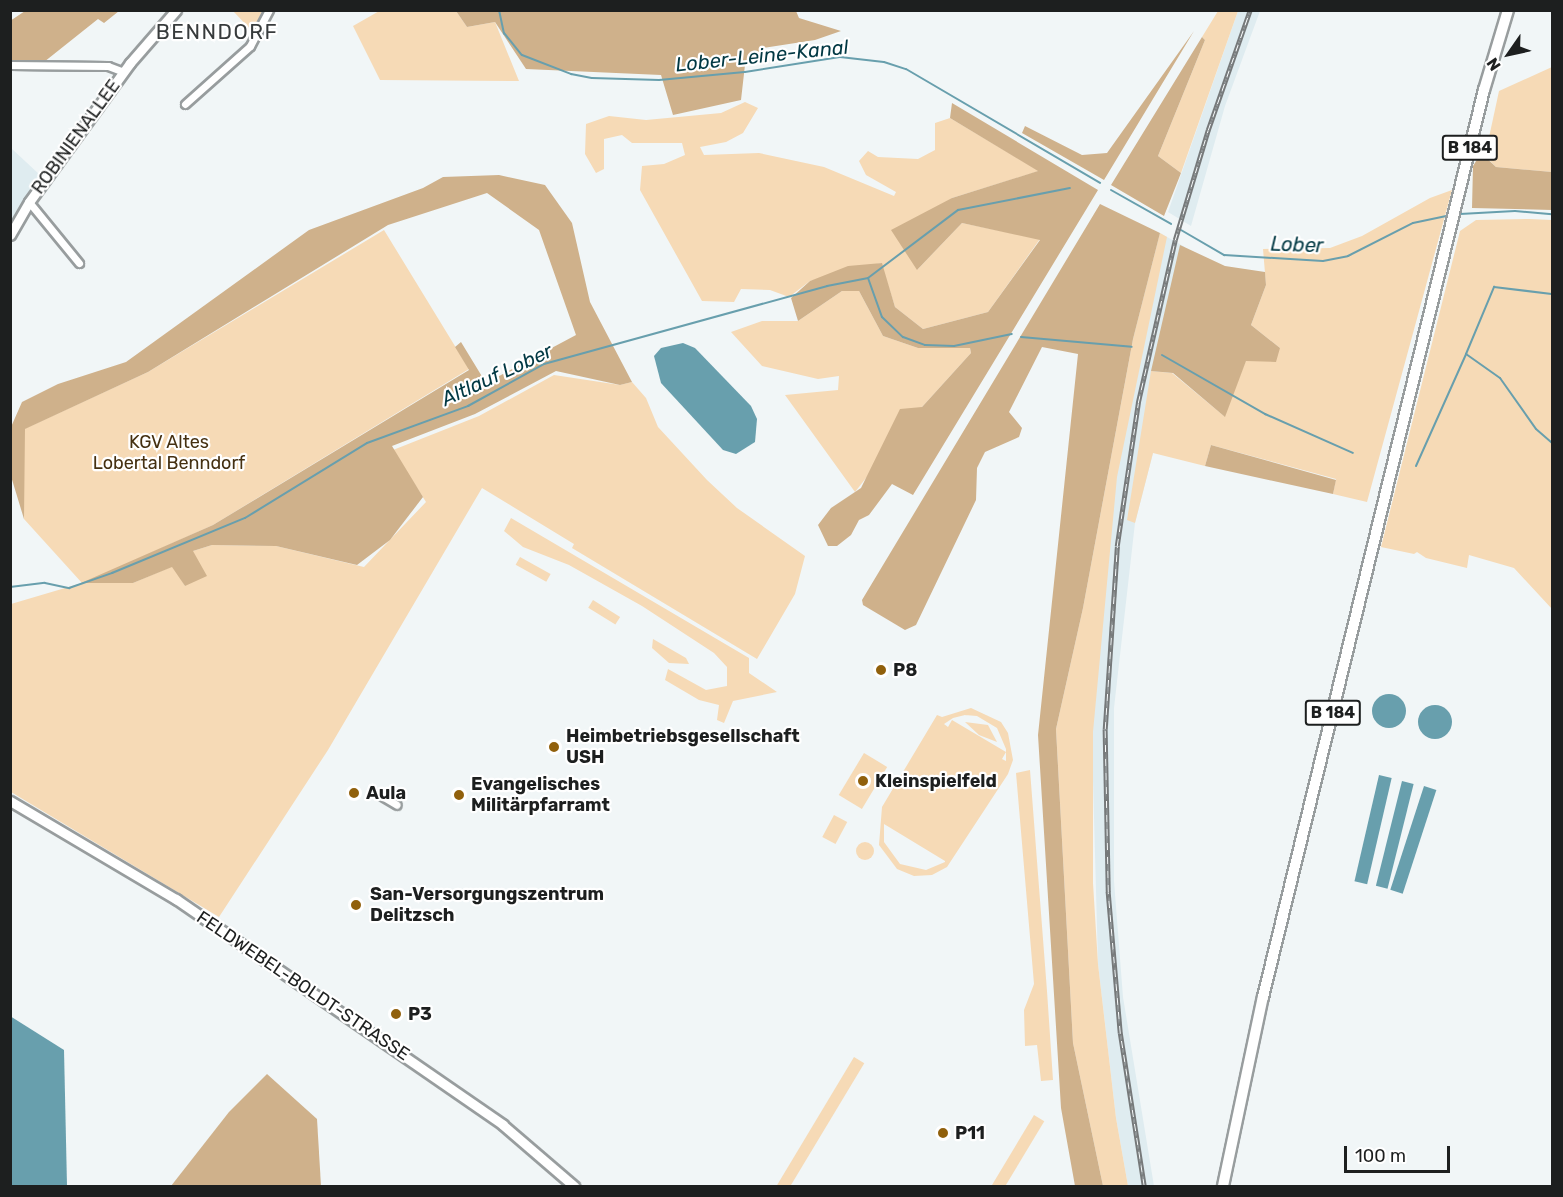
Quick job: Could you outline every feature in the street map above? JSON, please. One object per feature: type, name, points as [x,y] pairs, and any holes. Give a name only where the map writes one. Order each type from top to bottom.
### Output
[{"type":"main road","name":"B 184","points":[[1223,1186],[1263,997],[1484,90],[1508,10]]},
{"type":"street","name":"ROBINIENALLEE","points":[[10,235],[29,202],[124,72],[176,10]]},
{"type":"street","points":[[185,104],[250,46],[269,10]]},
{"type":"street","points":[[10,65],[108,66],[124,72]]},
{"type":"street","name":"ROBINIENALLEE","points":[[29,202],[79,264]]},
{"type":"street","points":[[382,796],[397,805]]},
{"type":"street","name":"FELDWEBEL-BOLDT-STRASSE","points":[[14,803],[177,899],[503,1125],[574,1186]]},
{"type":"shaded area","points":[[25,11],[119,11],[104,23],[98,19],[44,62],[11,62],[10,21]]},
{"type":"shaded area","points":[[456,11],[796,11],[799,18],[841,31],[815,40],[763,48],[745,65],[741,100],[673,115],[661,75],[526,69],[495,22],[467,27]]},
{"type":"shaded area","points":[[1238,11],[1260,11],[1225,106],[1191,226],[1168,212]]},
{"type":"shaded area","points":[[1194,31],[1104,180],[1022,133],[1025,126],[1082,155],[1107,153]]},
{"type":"shaded area","points":[[1202,37],[1205,40],[1158,156],[1181,173],[1164,216],[1111,185]]},
{"type":"shaded area","points":[[952,103],[1098,190],[913,495],[892,484],[869,515],[859,520],[851,535],[837,546],[828,546],[818,525],[831,508],[861,488],[900,409],[922,407],[971,353],[970,348],[918,348],[883,336],[859,291],[842,291],[798,321],[791,298],[810,281],[848,266],[882,263],[895,307],[923,329],[988,312],[1040,240],[962,223],[917,270],[891,230],[952,198],[1038,171],[950,118]]},
{"type":"shaded area","points":[[11,148],[40,175],[11,221]]},
{"type":"shaded area","points":[[1481,153],[1496,167],[1552,172],[1552,210],[1472,208],[1473,166]]},
{"type":"shaded area","points":[[499,175],[545,185],[572,223],[590,302],[632,382],[620,385],[556,371],[475,414],[392,446],[423,497],[390,540],[357,565],[276,546],[212,545],[193,551],[207,576],[185,586],[172,567],[133,583],[81,583],[213,525],[469,370],[455,347],[461,342],[486,383],[576,335],[539,230],[487,193],[388,225],[148,372],[25,429],[24,519],[10,473],[11,427],[22,402],[58,384],[126,362],[309,230],[423,188],[443,177]]},
{"type":"shaded area","points":[[1100,204],[1160,233],[1133,339],[1083,608],[1056,729],[1073,1043],[1103,1186],[1075,1186],[1061,1108],[1038,735],[1078,354],[1042,347],[1009,412],[1022,428],[1019,437],[985,452],[977,468],[976,500],[916,625],[905,630],[863,605],[862,600]]},
{"type":"shaded area","points":[[1160,233],[1185,247],[1162,372],[1153,453],[1135,523],[1114,708],[1114,881],[1123,997],[1154,1186],[1128,1186],[1116,1118],[1098,964],[1091,707],[1095,602],[1133,339]]},
{"type":"shaded area","points":[[1180,245],[1225,266],[1265,272],[1266,285],[1251,325],[1280,348],[1276,362],[1246,361],[1225,417],[1173,373],[1151,371]]},
{"type":"shaded area","points":[[1211,445],[1336,480],[1333,494],[1205,466]]},
{"type":"shaded area","points":[[267,1074],[317,1119],[321,1186],[171,1186],[229,1112]]},
{"type":"green space","points":[[381,10],[456,11],[467,27],[495,22],[519,81],[380,80],[353,26]]},
{"type":"green space","points":[[233,11],[262,11],[253,32]]},
{"type":"green space","points":[[1218,11],[1238,11],[1181,173],[1158,156],[1205,40],[1202,37]]},
{"type":"green space","points":[[1552,67],[1552,172],[1496,167],[1485,156],[1499,91]]},
{"type":"green space","points":[[745,102],[758,108],[743,133],[726,142],[700,147],[704,155],[759,153],[824,167],[894,196],[896,192],[866,175],[859,161],[868,151],[878,157],[918,159],[935,150],[935,123],[950,118],[1039,171],[952,198],[917,270],[962,223],[1040,239],[988,312],[923,329],[895,307],[881,263],[810,281],[789,297],[770,290],[741,289],[734,302],[702,301],[640,190],[642,166],[664,164],[685,155],[682,143],[632,143],[622,135],[604,139],[604,169],[596,173],[585,154],[586,124],[609,116],[646,120],[721,113]]},
{"type":"green space","points":[[1452,190],[1367,502],[1333,494],[1336,479],[1211,445],[1205,466],[1153,453],[1135,523],[1127,520],[1151,371],[1172,373],[1224,416],[1246,360],[1280,348],[1251,325],[1266,285],[1263,249],[1330,248],[1362,236],[1430,198]]},
{"type":"green space","points":[[1476,220],[1552,220],[1552,609],[1514,568],[1469,555],[1467,568],[1426,558],[1417,552],[1414,554],[1381,547],[1460,231]]},
{"type":"green space","name":"KGV Altes Lobertal Benndorf","points":[[384,230],[469,369],[213,525],[84,583],[133,583],[173,566],[185,586],[193,551],[212,545],[276,546],[364,567],[426,502],[393,450],[479,416],[554,375],[620,385],[632,382],[646,398],[658,427],[707,480],[737,508],[805,556],[795,594],[757,659],[572,548],[574,544],[482,488],[328,750],[219,917],[11,792],[11,604],[82,583],[24,519],[24,429],[148,372]]},
{"type":"green space","points":[[1160,233],[1167,237],[1117,477],[1093,732],[1093,883],[1098,964],[1116,1118],[1128,1186],[1103,1186],[1073,1043],[1056,729],[1083,608],[1133,339]]},
{"type":"green space","points":[[842,291],[859,291],[883,336],[918,348],[970,348],[971,353],[922,407],[855,492],[785,395],[838,390],[839,376],[818,379],[762,366],[731,332],[762,321],[798,321]]},
{"type":"green space","points":[[511,518],[749,658],[749,673],[777,692],[733,701],[724,723],[717,720],[719,705],[699,700],[665,680],[668,669],[706,690],[727,686],[727,667],[714,653],[642,606],[569,565],[523,547],[504,531]]},
{"type":"green space","points":[[520,557],[551,574],[546,582],[516,565]]},
{"type":"green space","points":[[593,600],[620,617],[615,625],[588,608]]},
{"type":"green space","points":[[653,639],[686,658],[689,664],[669,663],[652,648]]},
{"type":"green space","points":[[971,708],[1001,722],[1008,733],[1013,760],[1008,774],[947,867],[932,875],[914,876],[897,869],[879,845],[882,807],[937,715],[942,717]],"holes":[[[965,715],[977,716],[997,728],[1006,752],[952,720],[948,727],[944,724],[953,718]],[[884,824],[945,862],[926,870],[900,864],[884,842]]]},
{"type":"green space","points":[[965,722],[988,725],[997,742],[979,735]]},
{"type":"green space","name":"Kleinspielfeld","points":[[864,753],[887,767],[862,809],[839,795]]},
{"type":"green space","points":[[1030,770],[1053,1080],[1041,1081],[1037,1045],[1025,1046],[1024,1010],[1034,984],[1016,773]]},
{"type":"green space","points":[[834,815],[847,822],[836,844],[822,837]]},
{"type":"green space","points":[[865,842],[871,845],[874,851],[871,857],[865,860],[859,857],[856,851],[859,845]]},
{"type":"green space","points":[[854,1057],[864,1063],[790,1186],[776,1186]]},
{"type":"green space","points":[[1034,1115],[1044,1121],[1005,1186],[991,1186]]},
{"type":"water","points":[[683,343],[695,348],[751,406],[757,419],[755,442],[736,454],[723,450],[661,383],[654,356],[661,348]]},
{"type":"water","points":[[1389,694],[1401,699],[1406,711],[1401,723],[1389,728],[1377,723],[1372,711],[1377,699]]},
{"type":"water","points":[[1435,705],[1447,710],[1452,722],[1447,734],[1435,739],[1423,734],[1418,722],[1423,710]]},
{"type":"water","points":[[1379,775],[1392,778],[1367,884],[1354,881]]},
{"type":"water","points":[[1402,781],[1414,784],[1388,889],[1376,886]]},
{"type":"water","points":[[1424,786],[1436,790],[1403,894],[1390,890]]},
{"type":"water","points":[[10,1016],[64,1050],[67,1186],[11,1186]]},
{"type":"waterway","name":"Lober-Leine-Kanal","points":[[499,10],[504,33],[522,55],[571,74],[592,78],[659,80],[745,72],[840,57],[884,62],[906,69],[1100,183]]},
{"type":"waterway","name":"Altlauf Lober","points":[[10,587],[45,583],[69,588],[112,573],[245,518],[367,443],[468,406],[544,364],[827,286],[868,278],[958,210],[1070,188]]},
{"type":"waterway","name":"Lober","points":[[1111,190],[1171,224]]},
{"type":"waterway","name":"Lober","points":[[1460,214],[1515,211],[1552,214]]},
{"type":"waterway","name":"Lober","points":[[1181,230],[1224,255],[1323,261],[1348,256],[1413,223],[1446,216]]},
{"type":"waterway","points":[[868,278],[882,317],[903,337],[925,345],[954,346],[1012,334]]},
{"type":"waterway","points":[[1466,354],[1494,287],[1552,294]]},
{"type":"waterway","points":[[1021,337],[1132,347]]},
{"type":"waterway","points":[[1416,466],[1466,354],[1500,378],[1536,429],[1552,443]]},
{"type":"waterway","points":[[1162,355],[1265,414],[1353,453]]},
{"type":"railway","points":[[1144,1186],[1120,1033],[1108,892],[1105,729],[1117,546],[1138,403],[1175,240],[1208,130],[1250,10]]},
{"type":"place","name":"P8","points":[[881,670]]},
{"type":"place","name":"Heimbetriebsgesellschaft USH","points":[[554,747]]},
{"type":"place","name":"Kleinspielfeld","points":[[863,781]]},
{"type":"place","name":"Aula","points":[[354,793]]},
{"type":"place","name":"Evangelisches Militärpfarramt","points":[[459,795]]},
{"type":"place","name":"San-Versorgungszentrum Delitzsch","points":[[356,905]]},
{"type":"place","name":"P3","points":[[396,1014]]},
{"type":"place","name":"P11","points":[[943,1133]]},
{"type":"district","name":"BENNDORF","points":[[217,32]]}]
